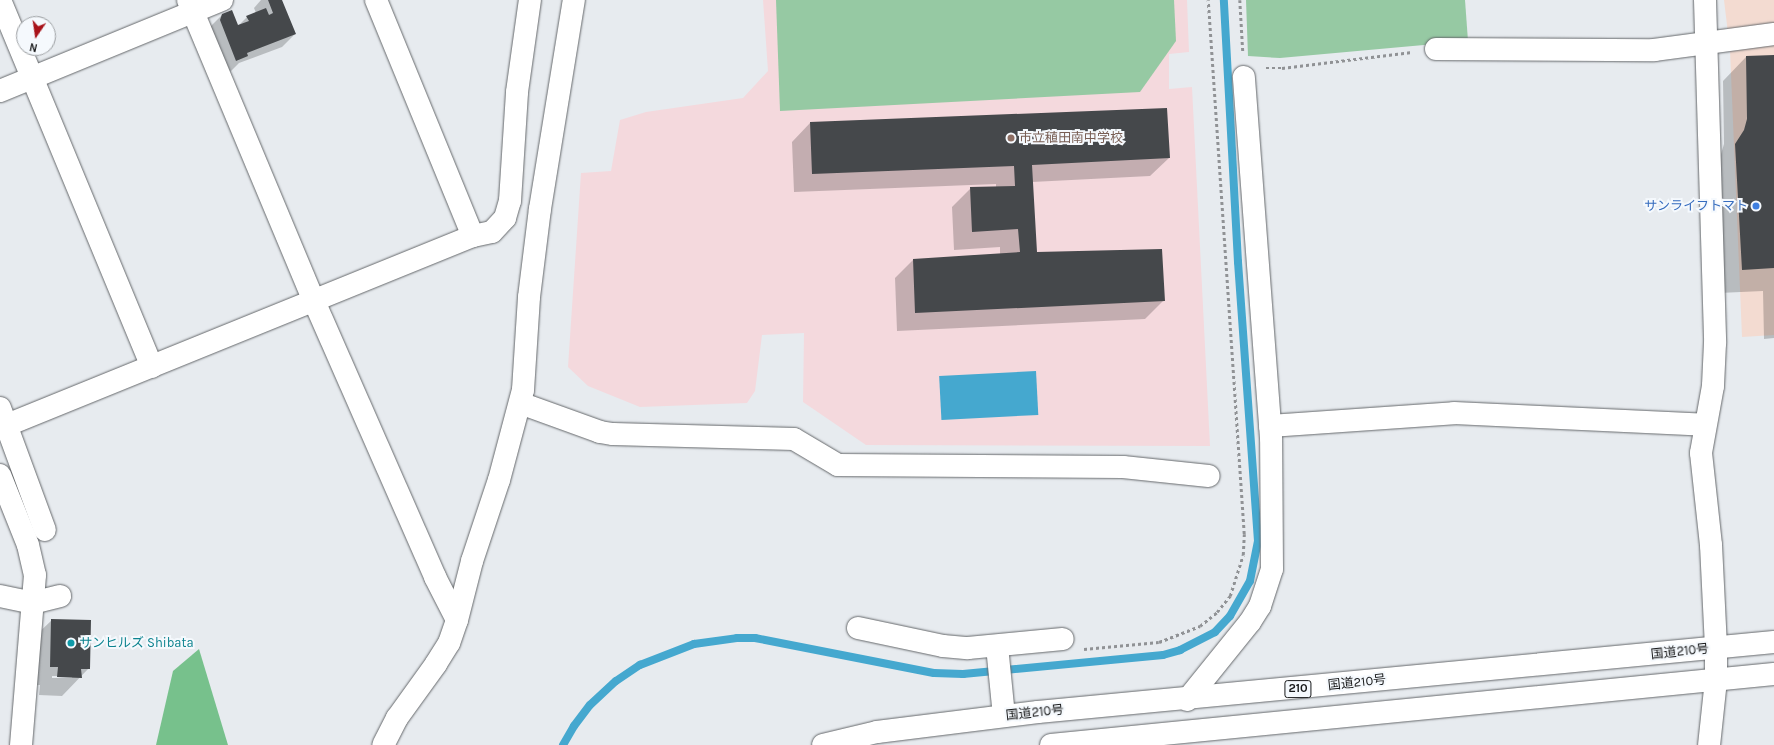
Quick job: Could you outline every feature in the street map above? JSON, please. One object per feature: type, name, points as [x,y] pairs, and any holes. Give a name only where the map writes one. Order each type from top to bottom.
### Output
[{"type":"main road","points":[[0,0],[152,367]]},
{"type":"main road","points":[[0,91],[191,6],[222,0]]},
{"type":"main road","points":[[376,0],[473,236]]},
{"type":"main road","points":[[45,530],[4,417],[152,367],[473,236],[492,232],[505,218],[510,201],[517,92],[530,0]]},
{"type":"main road","points":[[383,745],[397,718],[436,664],[449,643],[457,620],[472,561],[495,494],[520,403],[540,209],[574,0]]},
{"type":"main road","points":[[1705,0],[1708,43],[1715,343],[1713,386],[1705,425],[1701,467],[1710,538],[1716,648],[1716,680],[1709,745]]},
{"type":"main road","points":[[191,6],[314,300],[435,578],[457,620]]},
{"type":"main road","points":[[1436,49],[1654,50],[1774,34]]},
{"type":"main road","points":[[1187,700],[1239,638],[1260,606],[1272,569],[1274,549],[1270,426],[1249,68]]},
{"type":"main road","points":[[520,403],[600,432],[613,434],[794,438],[838,465],[1123,467],[1209,476]]},
{"type":"main road","points":[[1270,426],[1454,413],[1705,425]]},
{"type":"main road","points":[[0,475],[28,545],[35,575],[21,745]]},
{"type":"main road","points":[[0,596],[32,603],[60,596]]},
{"type":"main road","points":[[858,628],[943,646],[998,654],[1071,645]]},
{"type":"main road","name":"国道210号","points":[[823,745],[877,732],[1004,716],[1187,700],[1774,642]]},
{"type":"main road","points":[[998,654],[1004,716]]},
{"type":"main road","points":[[1051,745],[1188,739],[1774,674]]},
{"type":"path","points":[[1071,645],[1159,642],[1190,631],[1209,619],[1224,604],[1234,586],[1241,565],[1244,534],[1208,0]]},
{"type":"path","points":[[1240,0],[1249,68],[1282,68],[1436,49]]},
{"type":"shaded area","points":[[763,0],[1187,0],[1189,52],[1169,54],[1169,89],[1192,87],[1210,446],[866,445],[803,402],[804,333],[762,335],[755,391],[747,403],[640,407],[588,386],[568,367],[581,173],[611,171],[620,120],[646,112],[743,98],[768,71]]},
{"type":"shaded area","points":[[1724,0],[1774,0],[1774,335],[1742,337],[1730,50]]},
{"type":"green space","points":[[776,0],[1174,0],[1176,41],[1140,92],[780,111]]},
{"type":"green space","points":[[1246,0],[1465,0],[1468,41],[1280,58],[1248,56]]},
{"type":"green space","points":[[199,649],[228,745],[156,745],[173,671]]},
{"type":"water","points":[[1036,371],[1038,415],[941,420],[939,376]]},
{"type":"building","points":[[268,0],[282,0],[296,34],[247,53],[248,56],[236,61],[220,20],[222,14],[232,10],[238,25],[249,21],[246,16],[266,8],[269,15],[273,13]]},
{"type":"building","name":"サンライフトマト","points":[[1774,55],[1774,268],[1742,270],[1735,144],[1744,130],[1747,119],[1746,56]]},
{"type":"building","points":[[1167,108],[1170,158],[1032,165],[1037,252],[1162,249],[1165,301],[915,313],[913,259],[1020,252],[1018,229],[972,232],[970,187],[1015,186],[1014,166],[812,174],[810,122]]},
{"type":"building","name":"サンヒルズ Shibata","points":[[51,619],[91,620],[90,669],[81,669],[82,678],[57,677],[58,667],[50,667]]},
{"type":"waterway","points":[[563,745],[574,726],[590,705],[616,681],[640,665],[694,644],[737,638],[755,638],[934,673],[963,674],[1163,655],[1180,650],[1215,632],[1230,616],[1250,581],[1258,541],[1238,262],[1224,0]]},
{"type":"place","name":"市立稙田南中学校","points":[[1011,138]]},
{"type":"place","name":"サンライフトマト","points":[[1756,206]]},
{"type":"place","name":"サンヒルズ Shibata","points":[[71,643]]}]
